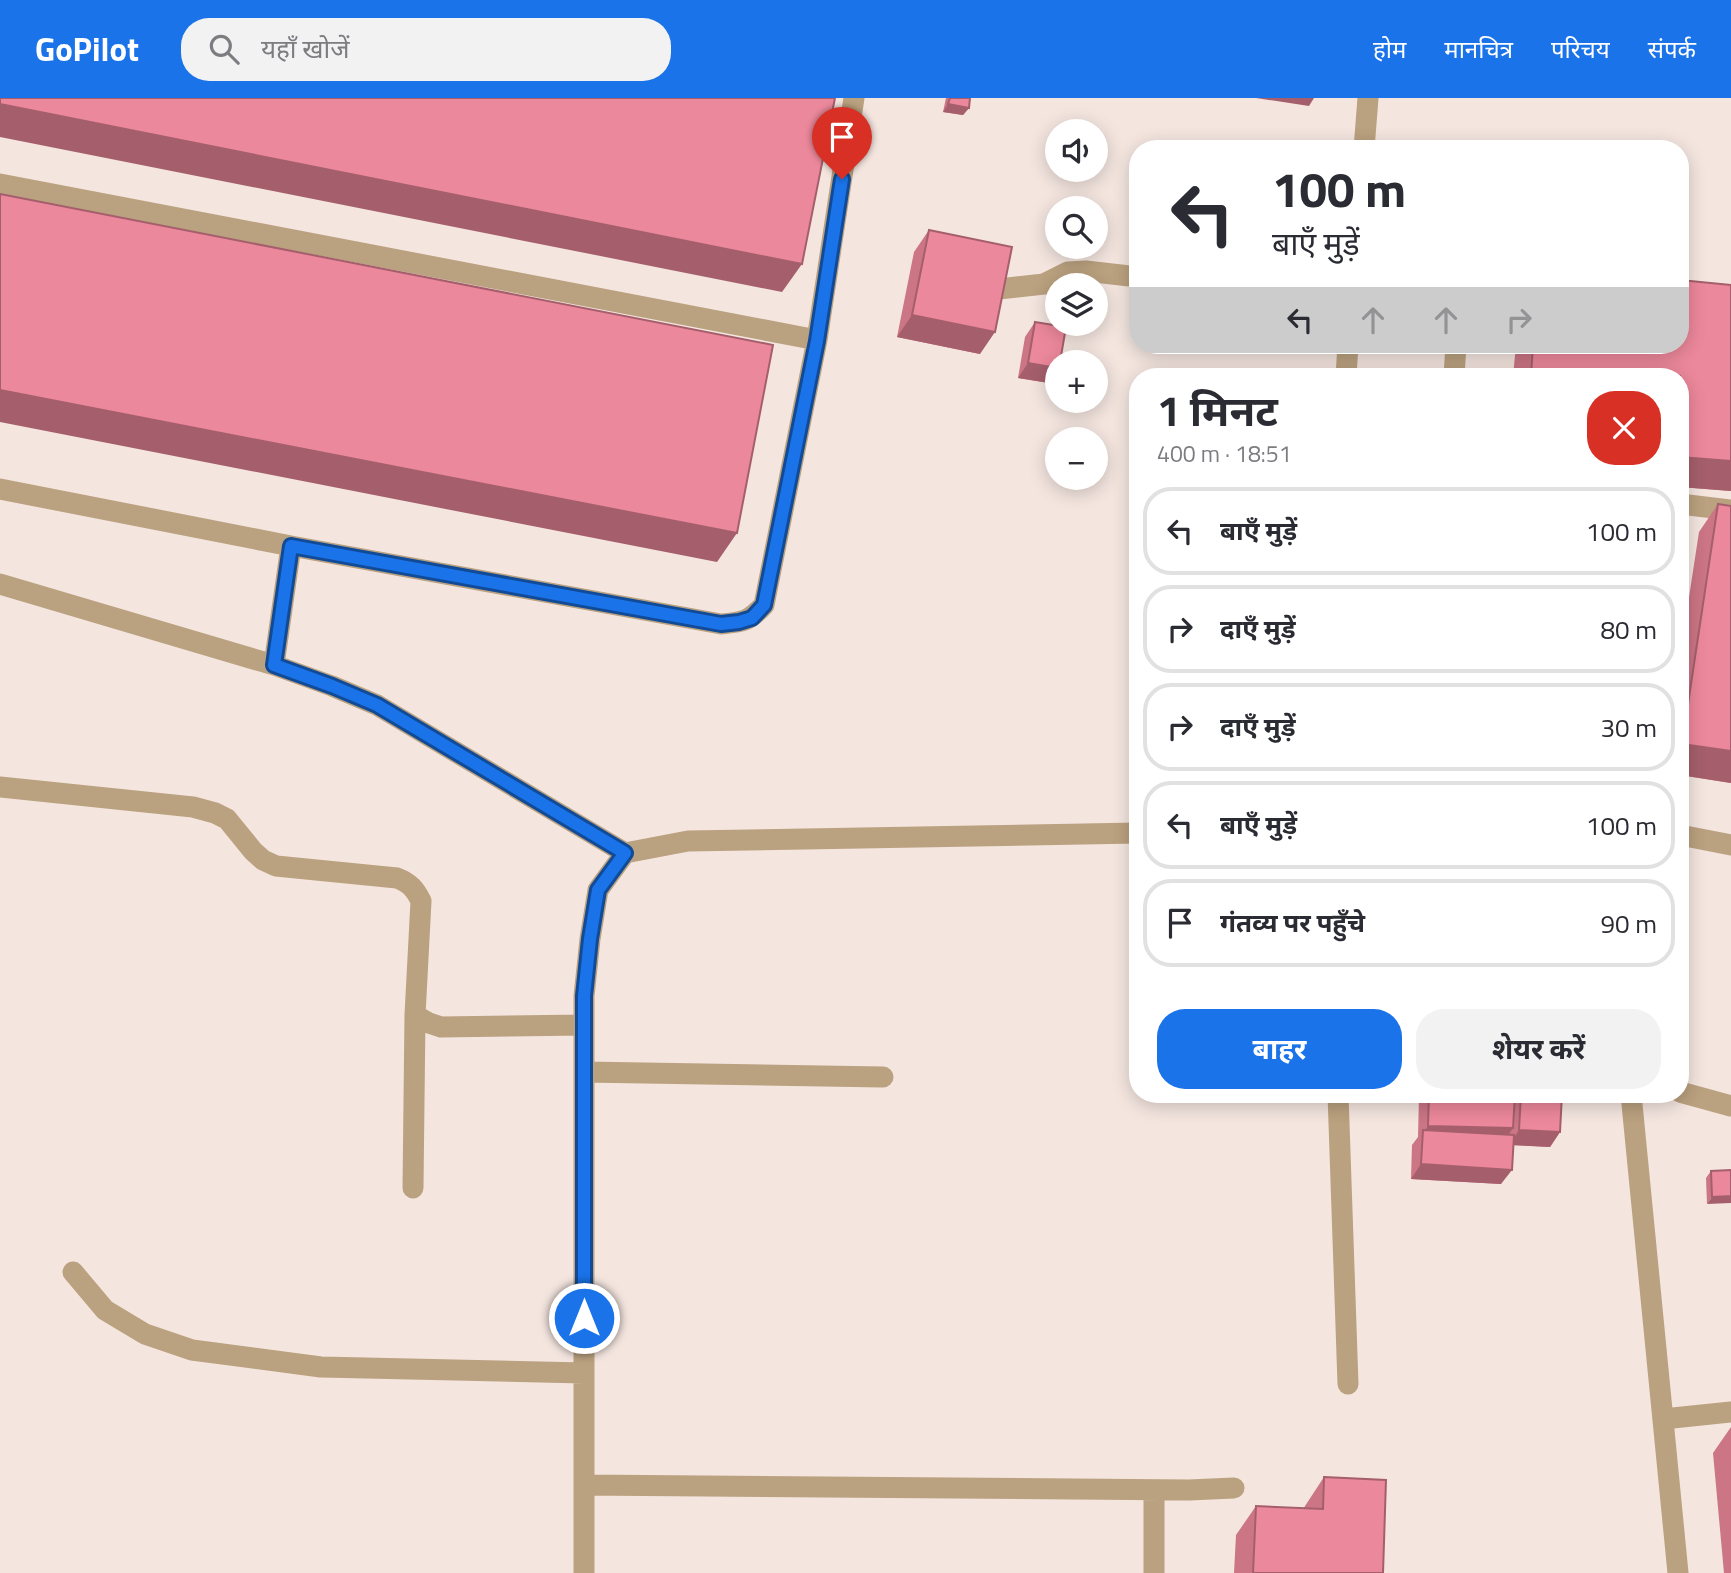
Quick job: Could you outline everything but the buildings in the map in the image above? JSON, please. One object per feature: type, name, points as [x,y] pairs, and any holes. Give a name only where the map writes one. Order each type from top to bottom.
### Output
[{"type":"street","points":[[0,489],[291,546],[721,624],[752,618],[764,605],[817,341],[854,98]]},
{"type":"street","points":[[1365,140],[1368,98]]},
{"type":"street","points":[[0,184],[817,341]]},
{"type":"street","points":[[999,289],[1044,284],[1068,272],[1086,271],[1129,276]]},
{"type":"street","points":[[1689,505],[1731,510]]},
{"type":"street","points":[[274,665],[291,546]]},
{"type":"street","points":[[0,584],[274,665],[377,705],[625,853],[688,841],[1129,833]]},
{"type":"street","points":[[0,788],[193,807],[227,819],[253,851],[276,866],[397,878],[408,882],[421,901],[415,1015],[413,1188]]},
{"type":"street","points":[[1689,837],[1731,845]]},
{"type":"street","points":[[584,1573],[584,996],[598,890],[625,853]]},
{"type":"street","points":[[415,1015],[441,1027],[584,1025]]},
{"type":"street","points":[[584,1072],[884,1077]]},
{"type":"street","points":[[1689,1094],[1731,1106]]},
{"type":"street","points":[[1338,1103],[1348,1384]]},
{"type":"street","points":[[1632,1103],[1678,1573]]},
{"type":"street","points":[[73,1272],[106,1310],[145,1335],[192,1350],[321,1367],[584,1373]]},
{"type":"street","points":[[1662,1419],[1731,1412]]},
{"type":"street","points":[[584,1485],[1234,1489]]},
{"type":"street","points":[[1154,1490],[1154,1573]]},
{"type":"route","points":[[584,1318],[584,996],[598,890],[625,853],[377,705],[274,665],[291,546],[721,624],[752,618],[764,605],[775,552],[817,341],[842,179]]}]
